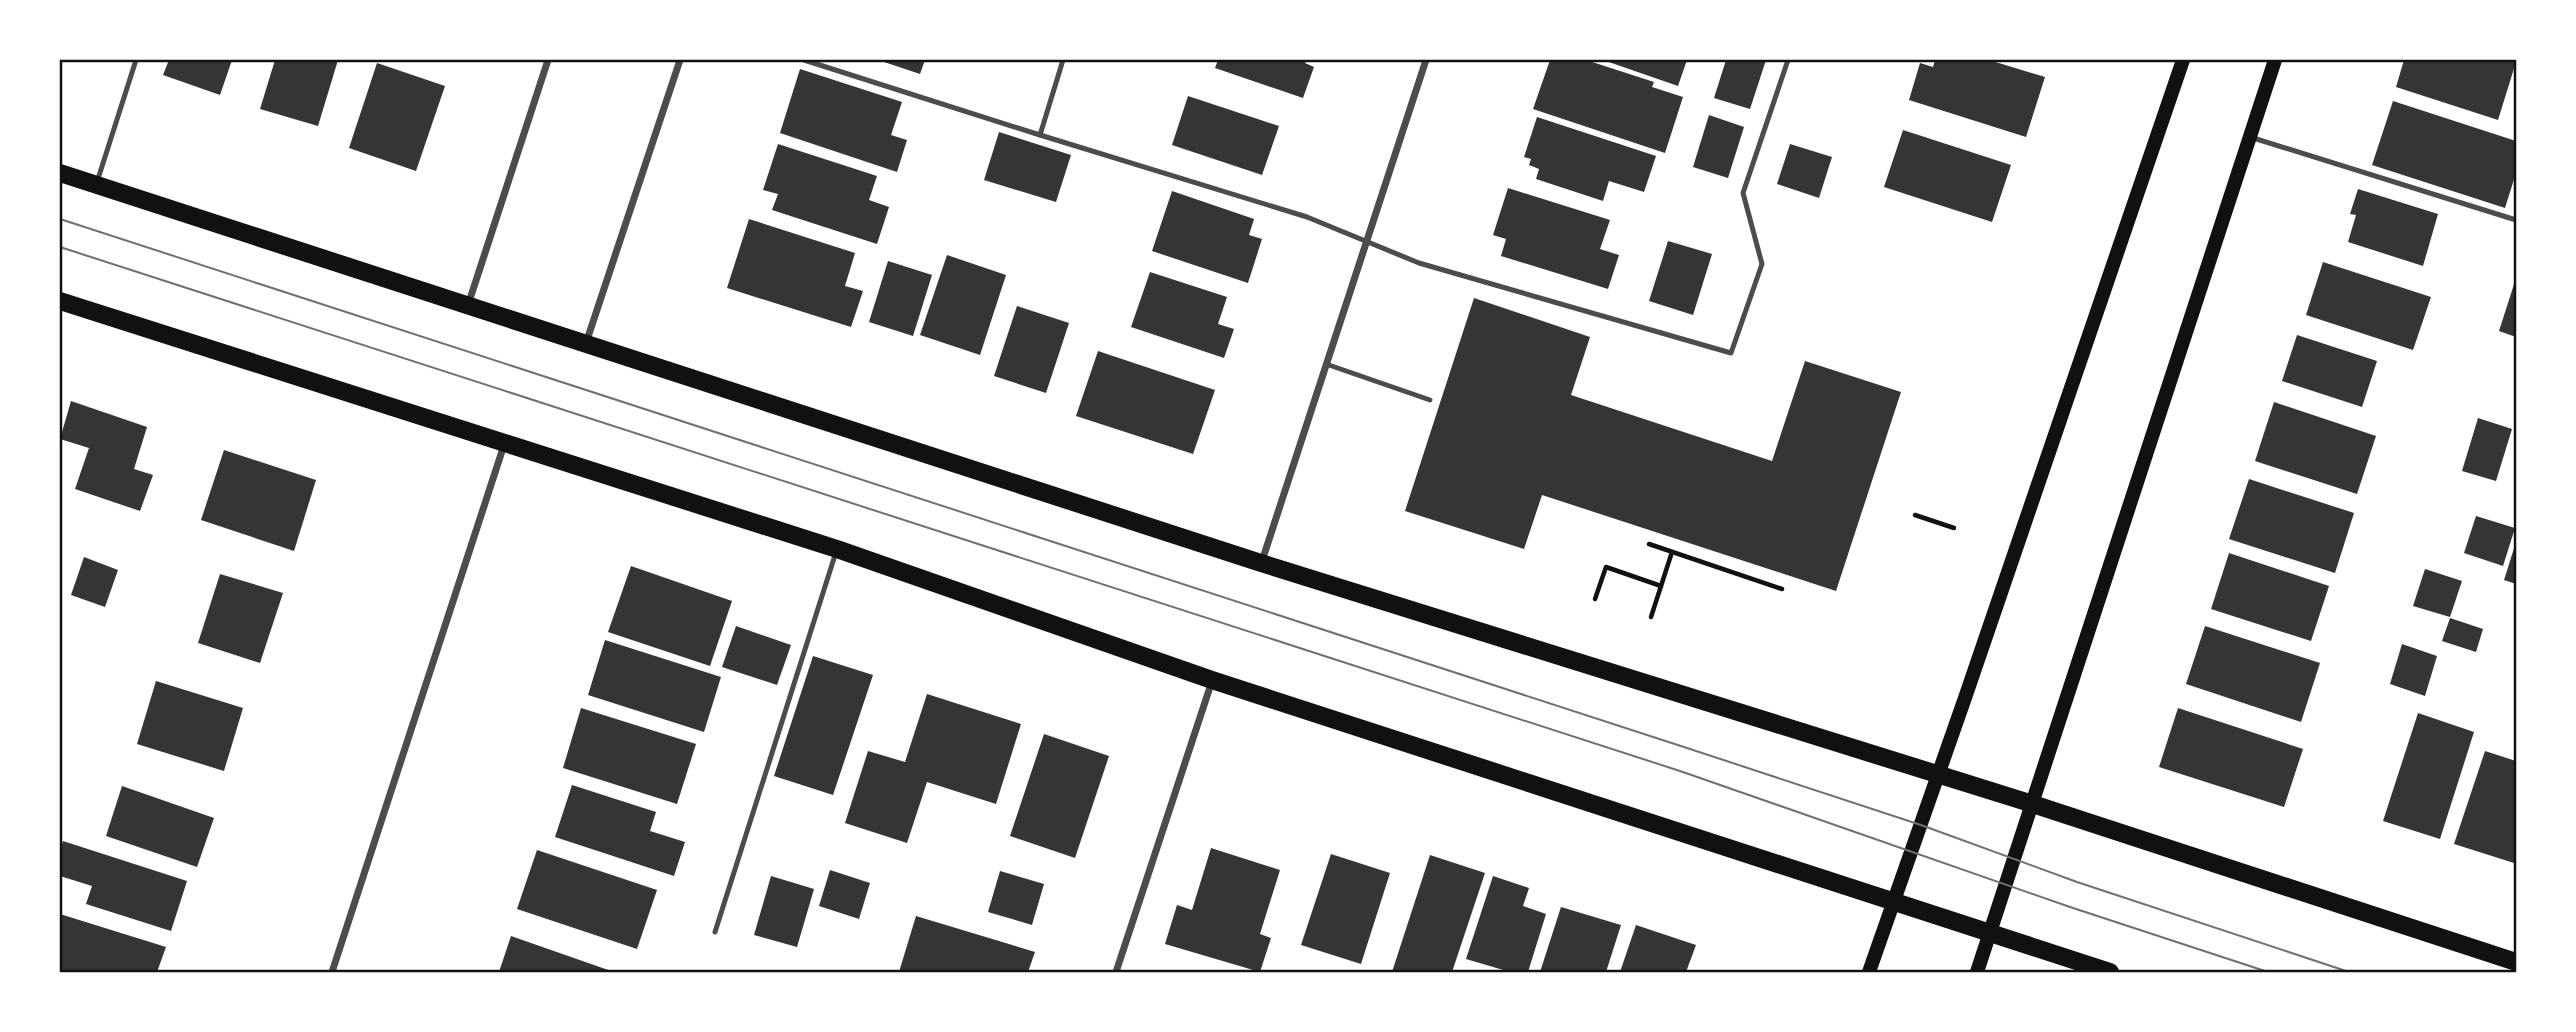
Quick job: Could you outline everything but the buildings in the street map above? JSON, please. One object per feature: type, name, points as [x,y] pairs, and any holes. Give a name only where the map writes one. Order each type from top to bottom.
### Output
[{"type":"main road","points":[[1869,972],[2183,60]]},
{"type":"main road","points":[[1977,972],[2275,60]]},
{"type":"main road","points":[[60,173],[1261,563],[2033,804],[2516,962]]},
{"type":"main road","points":[[60,301],[837,549],[1212,680],[2110,972]]},
{"type":"street","points":[[468,305],[548,60]]},
{"type":"street","points":[[586,343],[680,60]]},
{"type":"street","points":[[1261,563],[1426,60]]},
{"type":"street","points":[[332,972],[505,441]]},
{"type":"street","points":[[1116,972],[1212,680]]},
{"type":"lane","points":[[96,185],[136,60]]},
{"type":"lane","points":[[804,60],[1307,217],[1419,263],[1731,353],[1762,264],[1743,193],[1788,60]]},
{"type":"lane","points":[[1040,135],[1063,60]]},
{"type":"lane","points":[[2250,137],[2516,220]]},
{"type":"lane","points":[[1326,364],[1430,400]]},
{"type":"lane","points":[[715,932],[837,549]]},
{"type":"path","points":[[1915,515],[1954,528]]},
{"type":"path","points":[[1649,544],[1782,589]]},
{"type":"path","points":[[1650,617],[1672,552]]},
{"type":"path","points":[[1595,599],[1606,567],[1661,586]]},
{"type":"tram line","points":[[60,219],[1687,748],[2349,972]]},
{"type":"tram line","points":[[60,247],[1680,771],[2070,907],[2268,972]]}]
